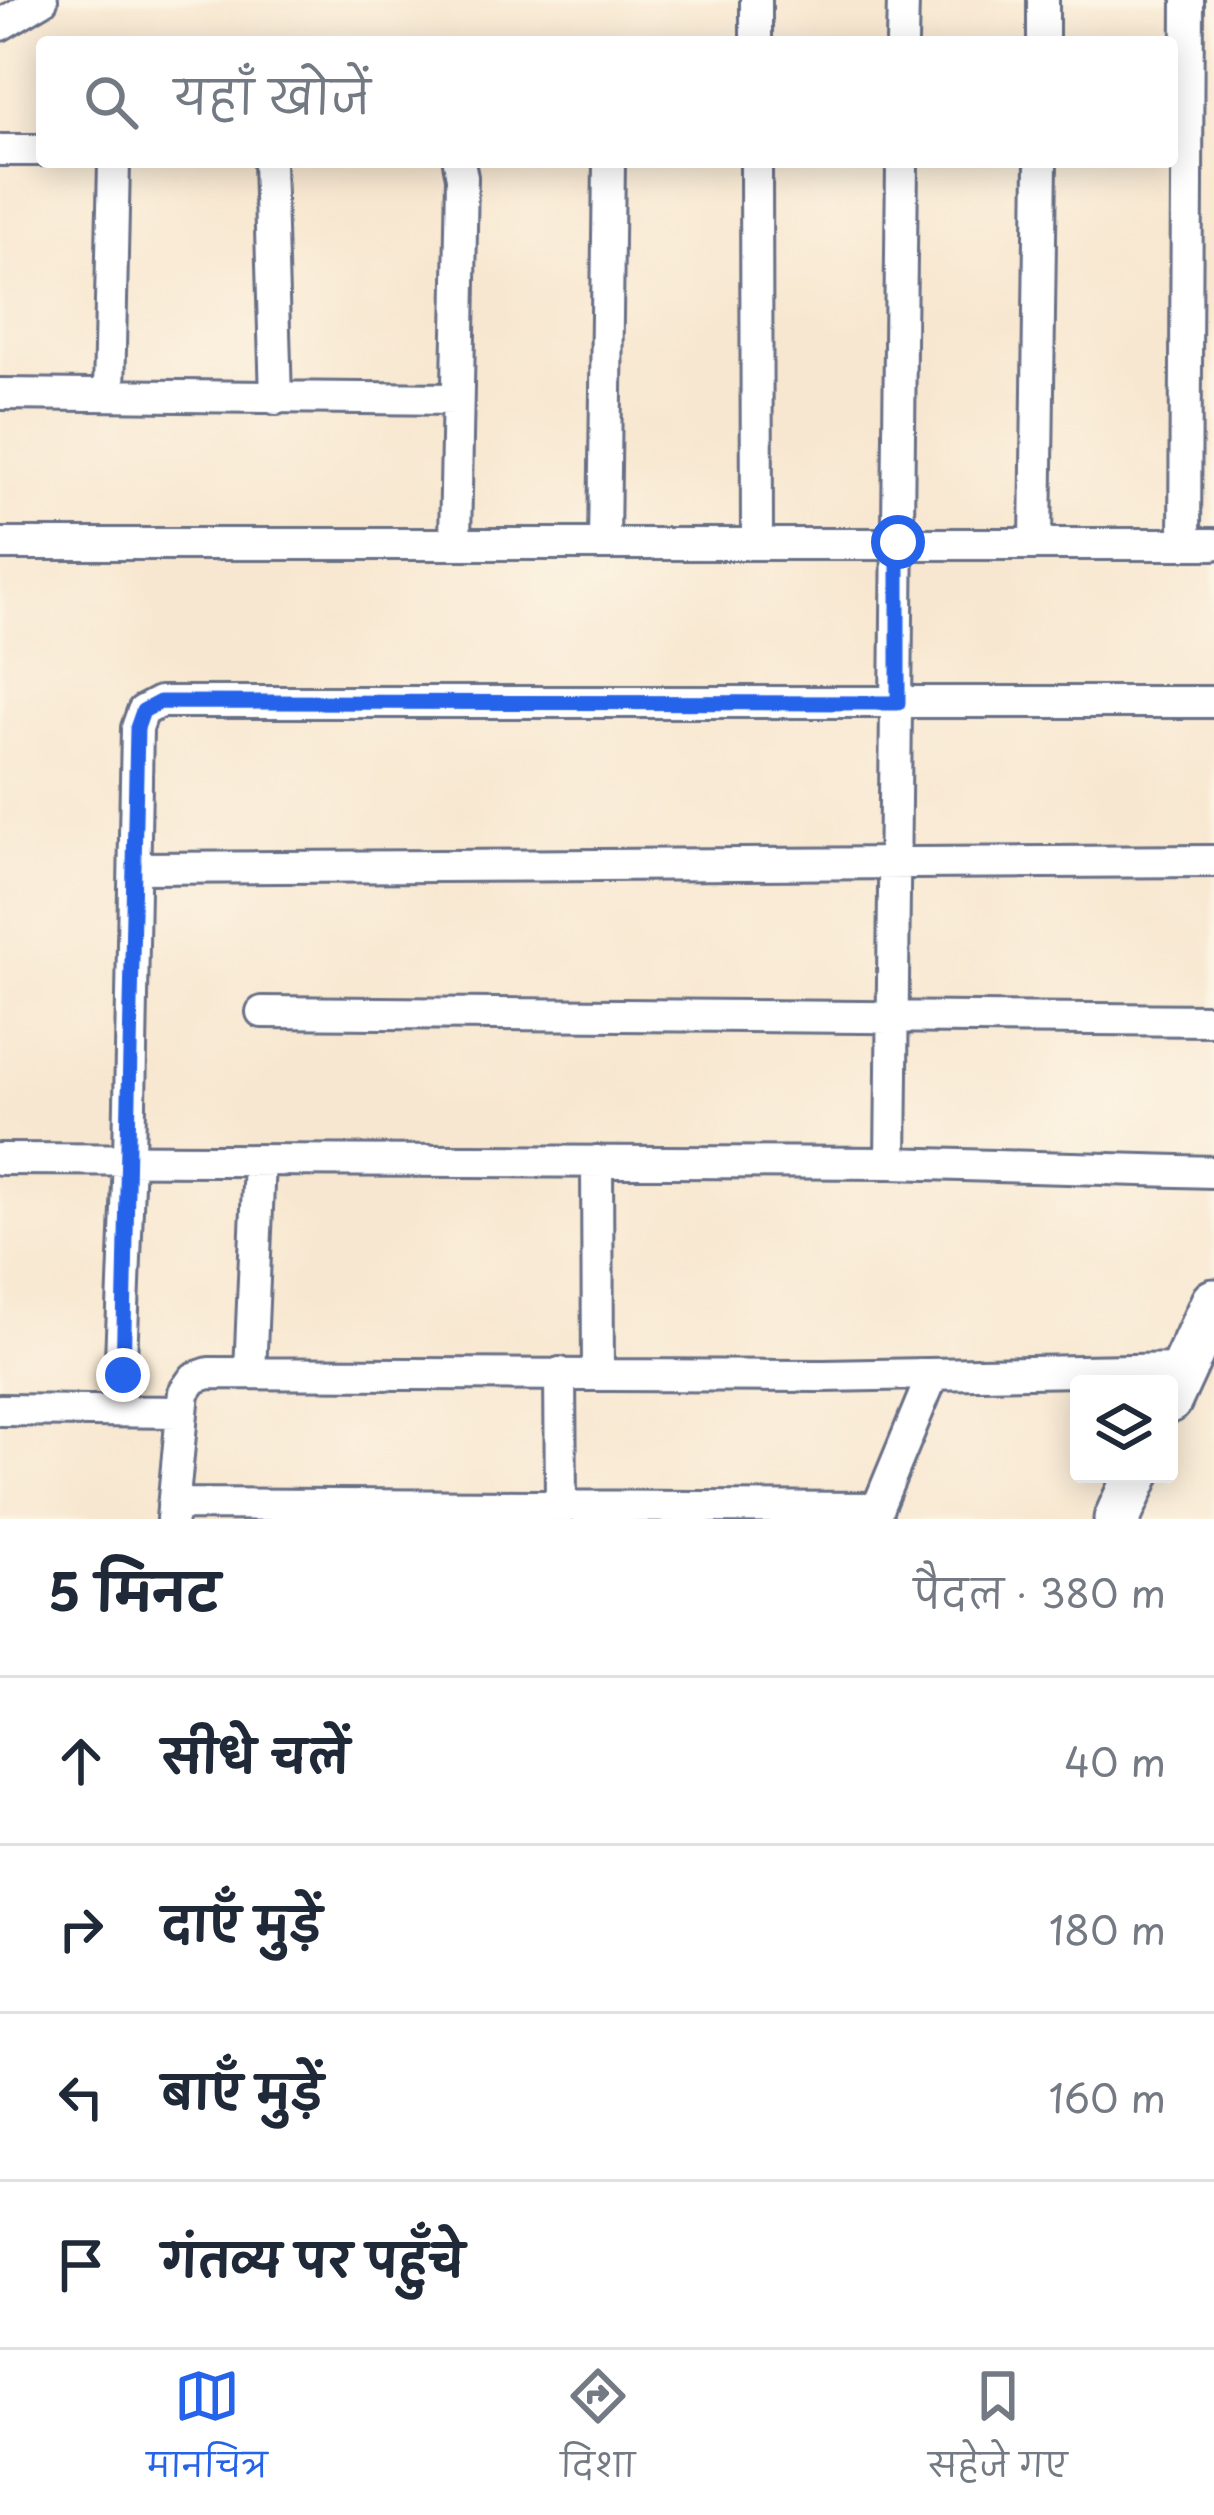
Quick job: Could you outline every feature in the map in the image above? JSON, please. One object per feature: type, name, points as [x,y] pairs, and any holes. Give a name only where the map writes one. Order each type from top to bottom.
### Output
[{"type":"street","points":[[0,25],[42,0]]},
{"type":"street","points":[[756,0],[756,36]]},
{"type":"street","points":[[902,36],[903,0]]},
{"type":"street","points":[[1043,0],[1043,36]]},
{"type":"street","points":[[0,544],[1199,544],[1188,0]]},
{"type":"street","points":[[0,150],[36,150]]},
{"type":"street","points":[[109,394],[114,168]]},
{"type":"street","points":[[269,168],[276,399]]},
{"type":"street","points":[[455,542],[459,168]]},
{"type":"street","points":[[604,544],[609,168]]},
{"type":"street","points":[[756,168],[757,542]]},
{"type":"street","points":[[891,1163],[902,168]]},
{"type":"street","points":[[1036,542],[1041,168]]},
{"type":"street","points":[[0,394],[456,399]]},
{"type":"street","points":[[119,1408],[137,728],[143,711],[160,702],[1214,702]]},
{"type":"street","points":[[135,868],[1214,861]]},
{"type":"street","points":[[262,1012],[1214,1020]]},
{"type":"street","points":[[0,1159],[891,1163],[1214,1172]]},
{"type":"street","points":[[250,1373],[259,1161]]},
{"type":"street","points":[[597,1161],[598,1376]]},
{"type":"street","points":[[1178,1381],[1214,1301]]},
{"type":"street","points":[[933,1374],[875,1514],[172,1511],[184,1392],[194,1378],[209,1372],[933,1374],[1070,1380]]},
{"type":"street","points":[[558,1511],[560,1373]]},
{"type":"street","points":[[0,1410],[181,1412]]},
{"type":"street","points":[[1117,1519],[1133,1483]]},
{"type":"route","points":[[123,1375],[137,728],[143,711],[160,702],[898,703],[898,542]]}]
